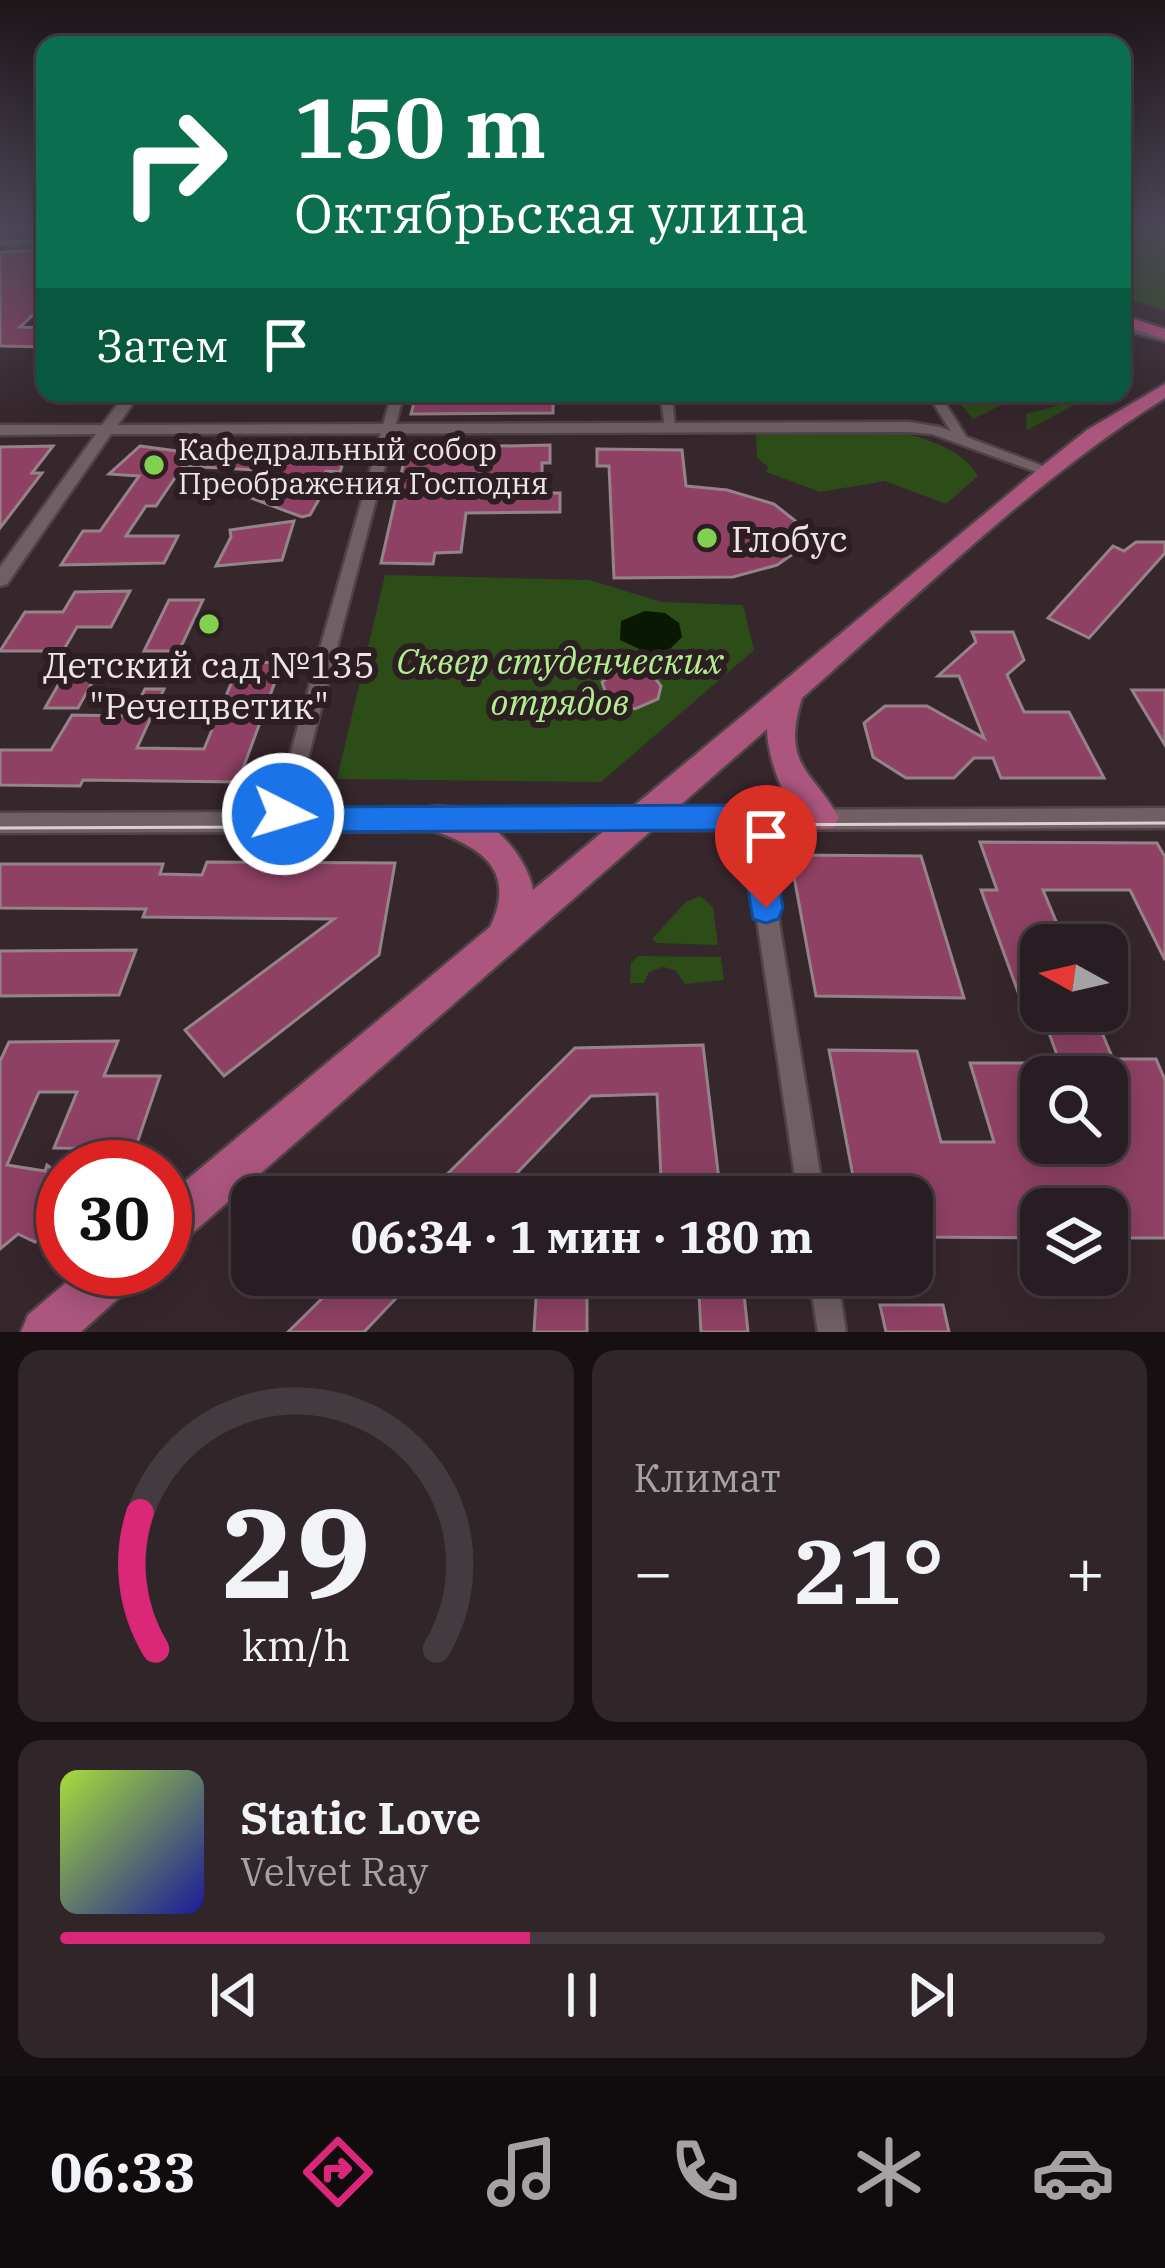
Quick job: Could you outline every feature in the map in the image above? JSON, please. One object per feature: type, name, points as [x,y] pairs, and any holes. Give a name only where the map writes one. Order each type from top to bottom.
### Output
[{"type":"highway","points":[[1131,307],[1165,316]]},
{"type":"highway","points":[[1131,326],[1165,336]]},
{"type":"main road","points":[[192,1204],[1048,471],[1165,390]]},
{"type":"main road","points":[[1134,411],[1165,400]]},
{"type":"main road","points":[[790,691],[778,720],[778,747],[807,803],[823,818]]},
{"type":"main road","points":[[433,818],[467,824],[509,861],[517,892],[512,920],[496,946]]},
{"type":"main road","points":[[45,1332],[86,1296]]},
{"type":"street","points":[[0,580],[126,402]]},
{"type":"street","points":[[282,819],[396,402]]},
{"type":"street","points":[[667,402],[671,427]]},
{"type":"street","points":[[939,402],[961,438]]},
{"type":"street","points":[[0,430],[909,428],[961,438],[1048,471]]},
{"type":"street","points":[[752,818],[808,1176]]},
{"type":"street","points":[[0,823],[1165,818]]},
{"type":"street","points":[[826,1296],[832,1332]]},
{"type":"green space","points":[[1131,291],[1165,291],[1165,310],[1131,301]]},
{"type":"green space","points":[[959,402],[1007,402],[973,419]]},
{"type":"green space","points":[[1080,402],[1027,430],[1026,414]]},
{"type":"green space","points":[[889,429],[951,450],[978,476],[946,504],[885,481],[820,492],[766,472],[768,467],[757,458],[756,434]]},
{"type":"green space","name":"Сквер студенческих отрядов","points":[[385,575],[589,580],[662,602],[743,605],[754,650],[601,782],[337,779]]},
{"type":"green space","points":[[700,896],[713,907],[718,945],[652,939],[686,902]]},
{"type":"green space","points":[[638,956],[721,957],[724,980],[685,984],[675,970],[663,967],[649,972],[644,983],[630,983],[631,963]]},
{"type":"shaded area","points":[[645,611],[665,613],[679,623],[682,637],[670,649],[648,653],[620,640],[621,621]]},
{"type":"building","points":[[0,291],[36,291],[36,312],[20,327],[36,328],[36,347],[0,346]]},
{"type":"building","points":[[414,402],[553,402],[553,413],[411,414]]},
{"type":"building","points":[[550,445],[550,463],[542,463],[542,493],[560,493],[560,512],[466,513],[461,552],[435,553],[433,564],[381,563],[407,448]]},
{"type":"building","points":[[53,446],[32,473],[42,473],[0,528],[0,447]]},
{"type":"building","points":[[140,446],[200,454],[203,448],[349,446],[340,472],[326,471],[318,490],[322,494],[310,515],[302,517],[243,495],[272,471],[183,466],[156,506],[146,506],[126,536],[178,536],[164,563],[61,565],[83,531],[100,531],[139,476],[109,474]]},
{"type":"building","name":"Глобус","points":[[597,449],[682,450],[686,486],[727,490],[774,504],[798,523],[800,549],[777,565],[733,577],[614,578],[609,466],[597,466]]},
{"type":"building","points":[[294,521],[282,560],[216,566],[230,530]]},
{"type":"building","points":[[1136,542],[1165,542],[1165,553],[1089,638],[1048,618],[1113,546],[1124,551]]},
{"type":"building","points":[[130,591],[111,627],[77,627],[63,651],[0,651],[25,612],[63,612],[75,592]]},
{"type":"building","points":[[169,600],[203,600],[179,651],[144,651]]},
{"type":"building","points":[[972,632],[1013,632],[1024,660],[1007,675],[1024,712],[1069,712],[1104,778],[1001,778],[993,758],[974,758],[954,778],[906,778],[873,757],[864,723],[885,706],[927,706],[984,738],[959,676],[938,676],[976,642]]},
{"type":"building","points":[[72,661],[104,661],[78,708],[45,708]]},
{"type":"building","points":[[240,662],[282,663],[238,782],[83,780],[80,786],[0,785],[0,750],[51,750],[72,715],[131,716],[145,689],[164,689],[137,748],[204,749]]},
{"type":"building","points":[[623,668],[652,674],[661,686],[658,699],[635,709],[609,702],[602,682]]},
{"type":"building","points":[[1132,690],[1165,690],[1165,745]]},
{"type":"building","points":[[980,842],[1157,843],[1165,857],[1165,960],[1130,890],[1043,890],[1057,924],[1020,924],[1018,992],[981,890],[997,890]]},
{"type":"building","points":[[790,855],[921,856],[964,998],[816,996]]},
{"type":"building","points":[[207,862],[395,863],[379,955],[224,1076],[185,1030],[334,919],[143,917],[146,909],[0,908],[0,864],[163,864],[160,874],[202,875]]},
{"type":"building","points":[[136,950],[119,995],[0,996],[0,951]]},
{"type":"building","points":[[1049,1032],[1102,1032],[1112,1056],[1057,1056]]},
{"type":"building","points":[[118,1041],[104,1076],[160,1076],[138,1140],[57,1140],[77,1092],[39,1092],[7,1165],[36,1170],[36,1241],[18,1234],[0,1249],[0,1061],[9,1042]]},
{"type":"building","points":[[703,1045],[719,1176],[661,1176],[657,1094],[591,1096],[514,1176],[445,1176],[575,1048]]},
{"type":"building","points":[[829,1050],[917,1051],[941,1142],[994,1142],[970,1063],[1020,1063],[1020,1164],[1128,1164],[1128,1059],[1156,1059],[1165,1080],[1165,1238],[1128,1238],[1128,1188],[1020,1188],[1020,1238],[933,1237],[933,1176],[853,1176]]},
{"type":"building","points":[[325,1296],[398,1296],[364,1332],[288,1332]]},
{"type":"building","points":[[536,1296],[587,1296],[587,1332],[534,1332]]},
{"type":"building","points":[[699,1296],[744,1296],[748,1332],[701,1332]]},
{"type":"building","points":[[880,1305],[943,1305],[949,1332],[886,1332]]},
{"type":"tram line","points":[[0,828],[1165,823]]},
{"type":"place","name":"Кафедральный собор Преображения Господня","points":[[154,465]]},
{"type":"place","name":"Глобус","points":[[707,538]]},
{"type":"place","name":"Детский сад №135 \"Речецветик\"","points":[[209,624]]},
{"type":"route","points":[[283,814],[282,819],[752,818],[766,908]]}]
